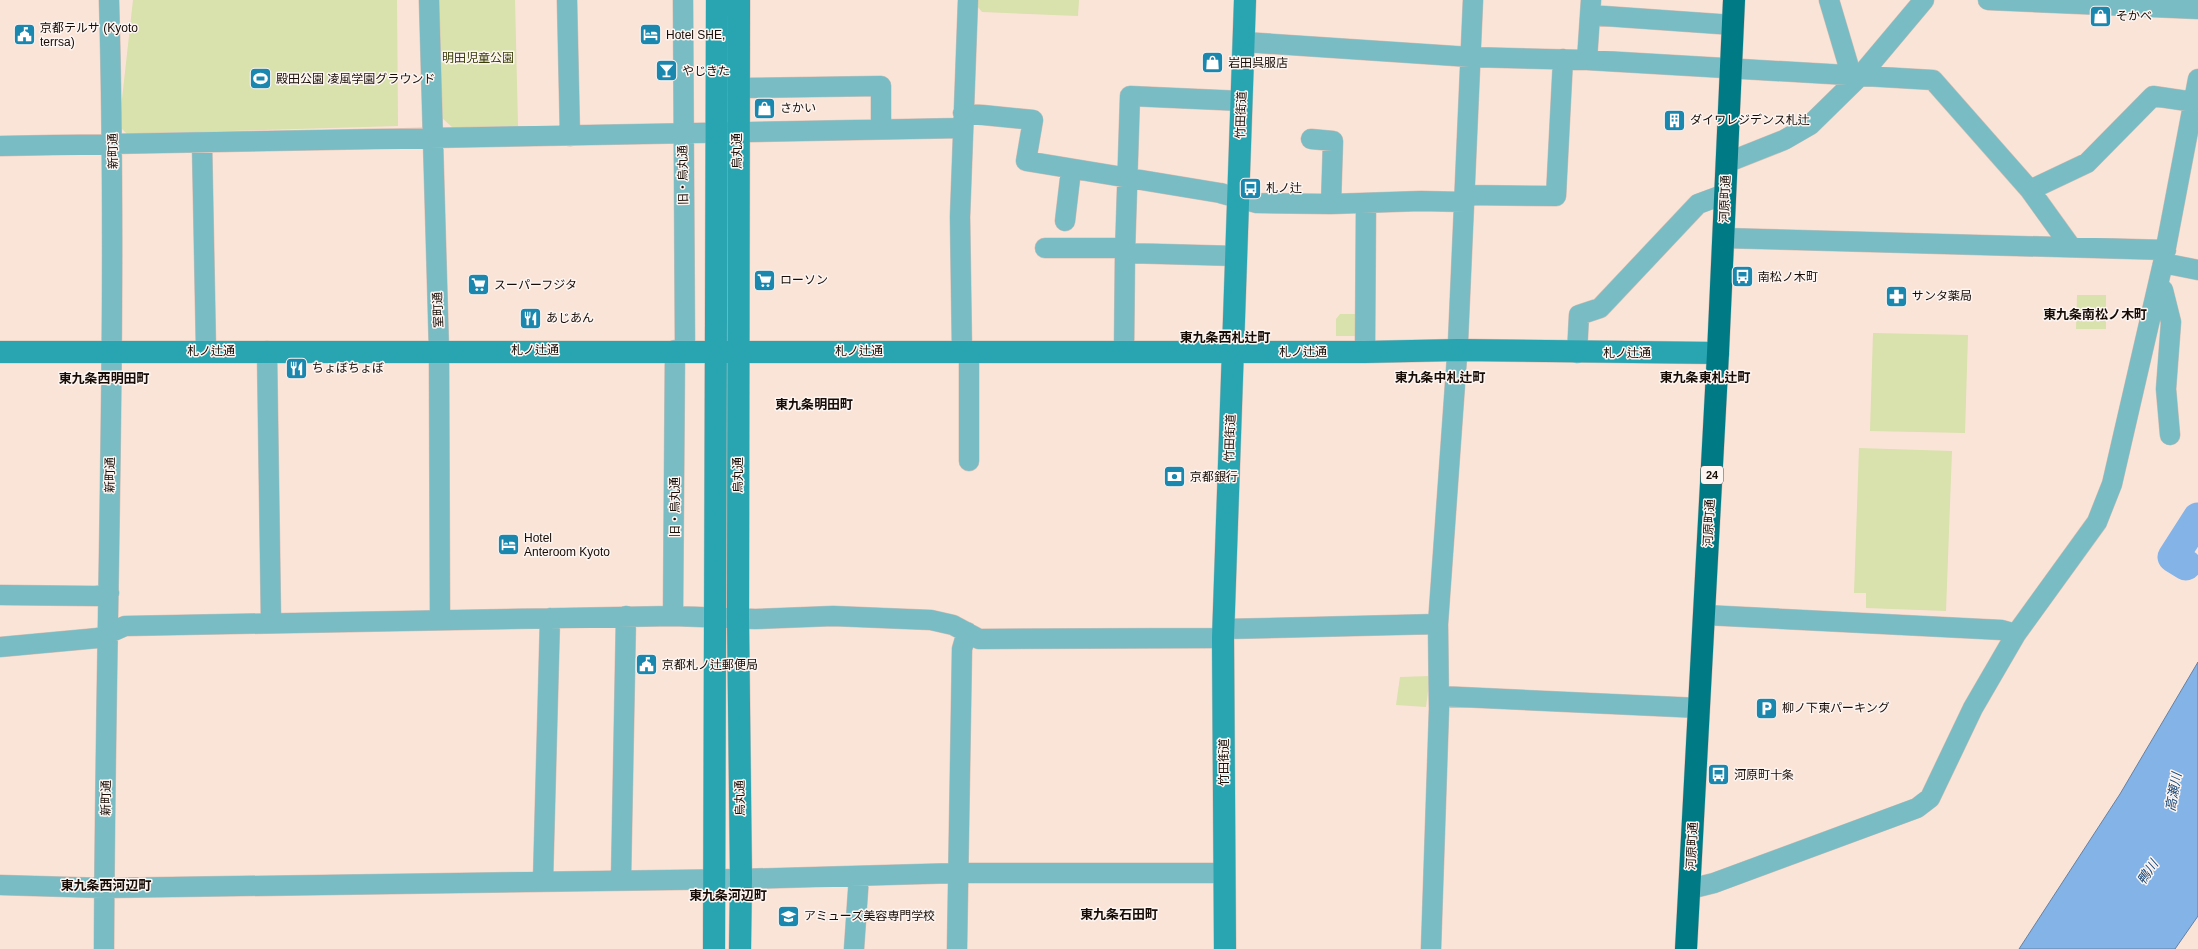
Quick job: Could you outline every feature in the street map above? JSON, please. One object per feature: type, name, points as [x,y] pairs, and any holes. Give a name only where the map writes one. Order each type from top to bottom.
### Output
[{"type":"highway","name":"河原町通","points":[[1686,949],[1705,615],[1734,0]]},
{"type":"street","name":"新町通","points":[[104,949],[112,352],[113,144],[110,0]]},
{"type":"street","name":"室町通","points":[[429,0],[439,351],[440,619]]},
{"type":"street","points":[[567,0],[570,136]]},
{"type":"street","name":"旧・烏丸通","points":[[673,616],[680,350],[683,0]]},
{"type":"street","name":"烏丸通","points":[[714,949],[716,616],[714,350],[717,0]]},
{"type":"street","name":"烏丸通","points":[[739,0],[737,132],[738,618],[741,879],[740,949]]},
{"type":"street","points":[[968,0],[960,217],[969,461]]},
{"type":"street","name":"竹田街道","points":[[1225,949],[1224,634],[1245,0]]},
{"type":"street","points":[[1431,949],[1439,696],[1438,624],[1458,350],[1473,0]]},
{"type":"street","points":[[1829,0],[1856,74]]},
{"type":"street","points":[[1726,163],[1784,140],[1810,125],[1924,0]]},
{"type":"street","points":[[1988,0],[2081,2],[2198,9]]},
{"type":"street","points":[[1587,60],[1590,8],[1733,25]]},
{"type":"street","points":[[1244,42],[1470,57],[1587,60],[1856,74],[1933,80],[2030,190],[2071,247]]},
{"type":"street","points":[[0,146],[433,139],[881,129],[963,121],[1033,120],[1026,162],[1071,170],[1128,177],[1238,197],[1253,203],[1331,204],[1556,196],[1563,59]]},
{"type":"street","points":[[1690,889],[1714,883],[1917,808],[1930,798],[1973,708],[2016,634],[2100,516],[2112,484],[2158,286],[2198,79]]},
{"type":"street","points":[[738,88],[881,86],[881,129]]},
{"type":"street","points":[[1124,352],[1125,251],[1130,96],[1242,101]]},
{"type":"street","points":[[2030,190],[2087,163],[2153,96],[2194,102]]},
{"type":"street","points":[[1311,139],[1333,141],[1331,204]]},
{"type":"street","points":[[202,143],[206,350]]},
{"type":"street","points":[[1065,220],[1071,170]]},
{"type":"street","points":[[1577,353],[1579,315],[1600,308],[1698,204],[1725,194]]},
{"type":"street","points":[[1365,352],[1366,203]]},
{"type":"street","points":[[1723,238],[2071,247],[2164,256],[2198,270]]},
{"type":"street","points":[[1045,248],[1236,256]]},
{"type":"street","points":[[2158,286],[2163,290],[2171,322],[2166,389],[2170,435]]},
{"type":"street","name":"札ノ辻通","points":[[0,352],[206,350],[1365,352],[1458,350],[1577,353],[1718,353]]},
{"type":"street","points":[[267,351],[271,622]]},
{"type":"street","points":[[0,595],[96,596],[109,593]]},
{"type":"street","points":[[1705,615],[2002,630],[2016,634]]},
{"type":"street","points":[[0,647],[98,638],[125,626],[626,616],[716,616],[738,618],[825,616],[931,620],[953,625],[979,639],[1224,634],[1438,624]]},
{"type":"street","points":[[621,880],[626,616]]},
{"type":"street","points":[[543,881],[550,618]]},
{"type":"street","points":[[957,949],[962,649],[967,632]]},
{"type":"street","points":[[1439,696],[1699,708]]},
{"type":"street","points":[[0,885],[104,888],[741,879],[958,873],[1225,873]]},
{"type":"street","points":[[854,949],[859,876]]},
{"type":"green space","name":"殿田公園 凌風学園グラウンド","points":[[133,0],[397,0],[398,126],[127,134],[119,126]]},
{"type":"green space","name":"明田児童公園","points":[[438,0],[515,0],[518,126],[453,128],[441,117]]},
{"type":"green space","points":[[977,0],[1079,0],[1078,16],[982,12],[977,6]]},
{"type":"green space","points":[[2077,295],[2106,295],[2106,329],[2076,329]]},
{"type":"green space","points":[[1340,314],[1363,314],[1363,336],[1336,336],[1336,319]]},
{"type":"green space","points":[[1873,333],[1968,335],[1965,433],[1870,431]]},
{"type":"green space","points":[[1859,448],[1952,451],[1946,611],[1866,608],[1866,593],[1854,593]]},
{"type":"green space","points":[[1430,676],[1426,707],[1396,705],[1400,677]]},
{"type":"water","name":"鴨川","points":[[2198,662],[2198,916],[2175,949],[2019,949],[2120,794]]},
{"type":"waterway","name":"高瀬川","points":[[2186,565],[2173,557],[2198,518]]},
{"type":"place","name":"そかべ","points":[[2100,16]]},
{"type":"place","name":"京都テルサ (Kyoto terrsa)","points":[[25,35]]},
{"type":"place","name":"Hotel SHE,","points":[[650,35]]},
{"type":"place","name":"岩田呉服店","points":[[1212,63]]},
{"type":"place","name":"やじきた","points":[[666,71]]},
{"type":"place","name":"殿田公園 凌風学園グラウンド","points":[[261,79]]},
{"type":"place","name":"さかい","points":[[764,108]]},
{"type":"place","name":"ダイワレジデンス札辻","points":[[1675,120]]},
{"type":"place","name":"札ノ辻","points":[[1251,188]]},
{"type":"place","name":"南松ノ木町","points":[[1743,277]]},
{"type":"place","name":"ローソン","points":[[765,280]]},
{"type":"place","name":"スーパーフジタ","points":[[478,285]]},
{"type":"place","name":"サンタ薬局","points":[[1897,296]]},
{"type":"place","name":"あじあん","points":[[531,318]]},
{"type":"place","name":"ちょぼちょぼ","points":[[297,368]]},
{"type":"place","name":"京都銀行","points":[[1174,477]]},
{"type":"place","name":"Hotel Anteroom Kyoto","points":[[509,545]]},
{"type":"place","name":"京都札ノ辻郵便局","points":[[646,665]]},
{"type":"place","name":"柳ノ下東パーキング","points":[[1766,708]]},
{"type":"place","name":"河原町十条","points":[[1719,775]]},
{"type":"place","name":"アミューズ美容専門学校","points":[[788,916]]},
{"type":"district","name":"東九条南松ノ木町","points":[[2095,314]]},
{"type":"district","name":"東九条西札辻町","points":[[1225,337]]},
{"type":"district","name":"東九条中札辻町","points":[[1440,377]]},
{"type":"district","name":"東九条東札辻町","points":[[1705,377]]},
{"type":"district","name":"東九条西明田町","points":[[104,378]]},
{"type":"district","name":"東九条明田町","points":[[814,404]]},
{"type":"district","name":"東九条西河辺町","points":[[106,885]]},
{"type":"district","name":"東九条河辺町","points":[[728,895]]},
{"type":"district","name":"東九条石田町","points":[[1119,914]]}]
